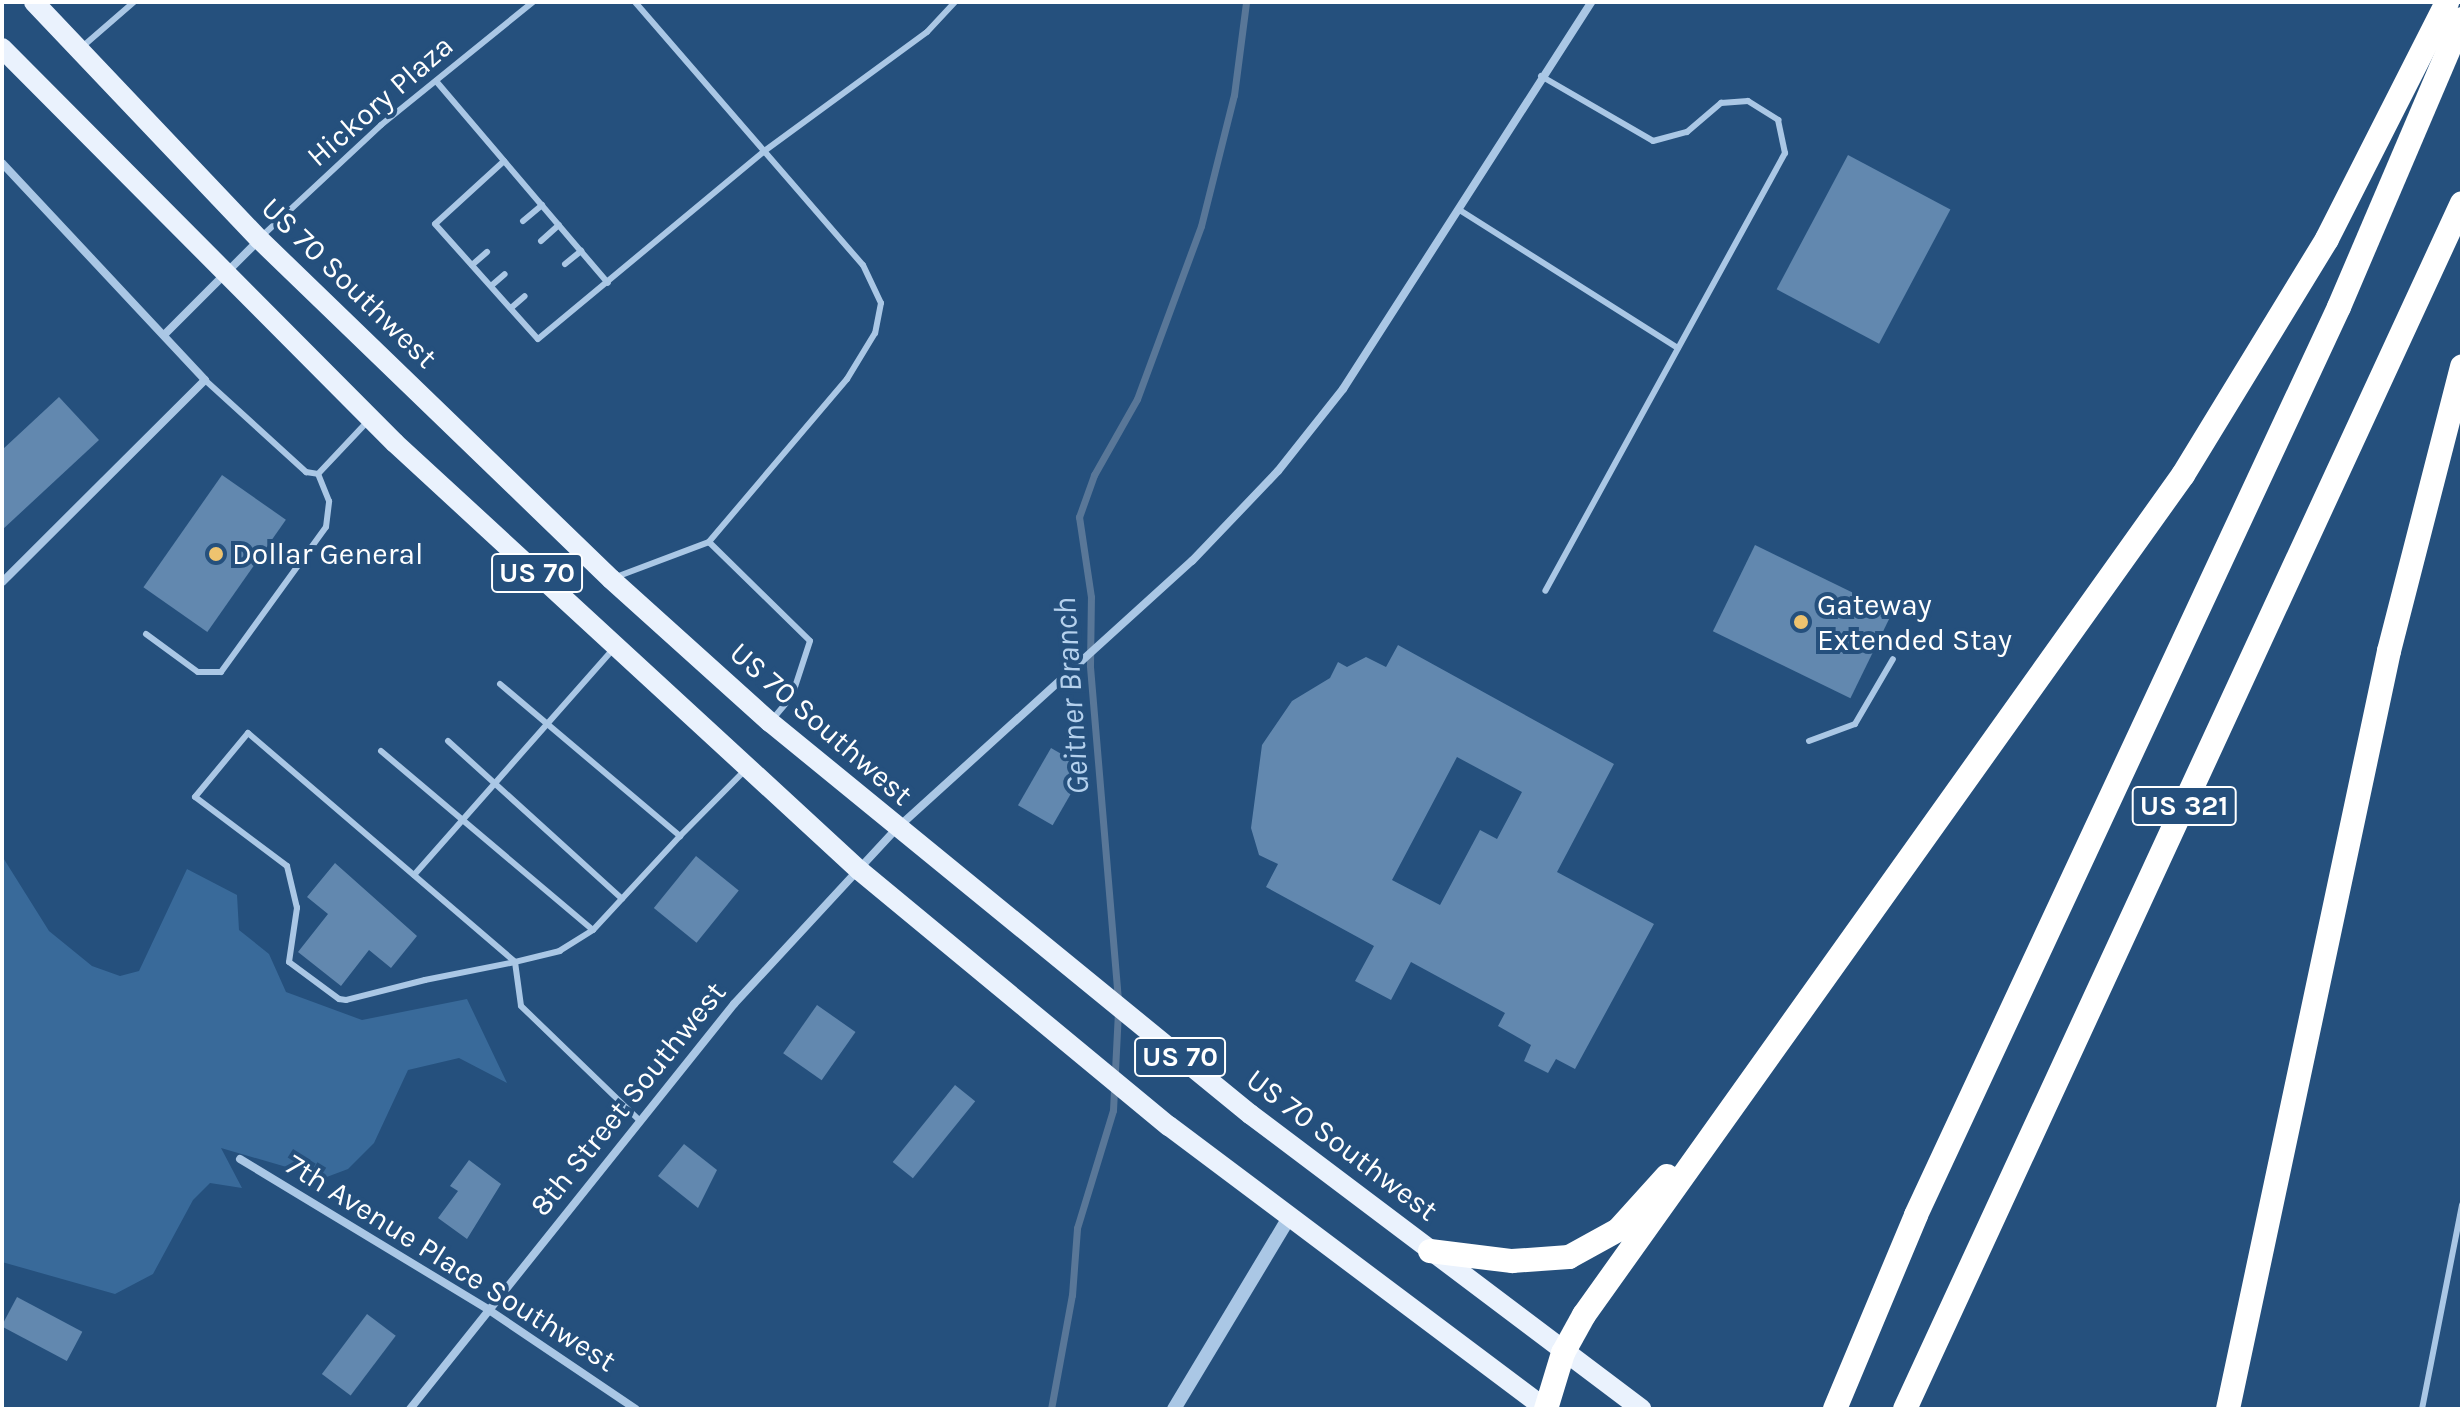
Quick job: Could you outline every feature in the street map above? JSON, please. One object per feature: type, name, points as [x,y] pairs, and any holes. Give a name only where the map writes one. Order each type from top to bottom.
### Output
[{"type":"highway","points":[[1430,1251],[1531,1262],[1586,1251],[1637,1214],[1694,1139],[1714,1125],[2183,475],[2327,239],[2447,2]]},
{"type":"highway","name":"US 321","points":[[1835,1409],[1923,1201],[2339,307],[2462,19]]},
{"type":"highway","name":"US 321","points":[[1905,1409],[2462,203]]},
{"type":"highway","points":[[2228,1409],[2389,651],[2462,366]]},
{"type":"highway","points":[[1546,1409],[1563,1353],[1584,1315],[1708,1148],[1714,1125]]},
{"type":"main road","name":"US 70 Southwest","points":[[34,2],[259,239],[611,579],[770,722],[895,830],[1430,1251],[1641,1409]]},
{"type":"main road","name":"US 70","points":[[2,48],[370,419],[859,870],[1020,1007],[1288,1219],[1546,1409]]},
{"type":"street","name":"8th Street Southwest","points":[[410,1409],[734,1004],[895,830],[1192,561],[1278,471],[1343,389],[1591,2]]},
{"type":"street","points":[[2,163],[205,380],[2,582]]},
{"type":"street","points":[[165,334],[259,239]]},
{"type":"street","name":"7th Avenue Place Southwest","points":[[240,1159],[489,1310],[636,1409]]},
{"type":"street","points":[[1174,1409],[1288,1219]]},
{"type":"lane","points":[[79,50],[134,2]]},
{"type":"lane","name":"Hickory Plaza","points":[[259,239],[436,81],[533,2]]},
{"type":"lane","points":[[611,579],[709,542],[847,379],[875,333],[881,303],[863,265],[635,2]]},
{"type":"lane","points":[[504,161],[435,224],[538,339],[763,152],[927,32],[955,2]]},
{"type":"lane","points":[[1541,76],[1653,141],[1687,132],[1705,112],[1734,101],[1765,108],[1778,120],[1785,153],[1545,591]]},
{"type":"lane","points":[[436,81],[608,283]]},
{"type":"lane","points":[[523,221],[542,205]]},
{"type":"lane","points":[[1457,209],[1678,348]]},
{"type":"lane","points":[[541,241],[559,225]]},
{"type":"lane","points":[[565,264],[581,251]]},
{"type":"lane","points":[[472,265],[487,252]]},
{"type":"lane","points":[[491,286],[505,274]]},
{"type":"lane","points":[[511,308],[525,296]]},
{"type":"lane","points":[[146,634],[198,672],[221,672],[326,527],[329,501],[318,474],[295,465],[205,380]]},
{"type":"lane","points":[[318,474],[370,419]]},
{"type":"lane","points":[[709,542],[810,641],[792,696],[770,722]]},
{"type":"lane","points":[[414,875],[545,722],[616,646]]},
{"type":"lane","points":[[1809,741],[1855,724],[1893,659]]},
{"type":"lane","points":[[500,684],[680,836]]},
{"type":"lane","points":[[639,1120],[521,1006],[515,962],[248,733],[197,791],[197,800],[287,866],[297,908],[289,962],[332,996],[346,1000],[515,962],[560,951],[593,930],[747,768]]},
{"type":"lane","points":[[448,741],[622,899]]},
{"type":"lane","points":[[381,751],[593,930]]},
{"type":"lane","points":[[2422,1409],[2462,1205]]},
{"type":"shaded area","points":[[2,856],[49,931],[92,966],[120,976],[139,971],[187,869],[237,895],[239,930],[269,954],[286,992],[362,1020],[467,999],[507,1083],[459,1058],[408,1070],[374,1143],[348,1169],[324,1178],[221,1148],[242,1188],[210,1183],[193,1200],[153,1274],[115,1294],[2,1262]]},
{"type":"building","points":[[1848,155],[1950,209],[1879,344],[1777,289]]},
{"type":"building","points":[[59,397],[99,440],[2,530],[2,450]]},
{"type":"building","name":"Dollar General","points":[[222,475],[286,520],[207,632],[143,587]]},
{"type":"building","name":"Gateway Extended Stay","points":[[1755,545],[1893,612],[1850,698],[1713,631]]},
{"type":"building","points":[[1398,645],[1614,764],[1557,872],[1654,924],[1575,1069],[1556,1059],[1548,1073],[1524,1061],[1531,1045],[1498,1026],[1505,1013],[1411,962],[1391,1000],[1355,981],[1374,946],[1266,887],[1278,864],[1259,855],[1251,828],[1262,745],[1292,701],[1330,678],[1338,662],[1347,667],[1366,657],[1386,667]],"holes":[[[1457,757],[1522,792],[1497,839],[1480,830],[1440,905],[1392,880]]]},
{"type":"building","points":[[1051,748],[1086,768],[1053,825],[1018,805]]},
{"type":"building","points":[[696,856],[739,891],[697,943],[654,908]]},
{"type":"building","points":[[335,863],[417,936],[391,968],[369,950],[341,986],[298,952],[328,914],[307,897]]},
{"type":"building","points":[[817,1005],[856,1032],[822,1080],[783,1053]]},
{"type":"building","points":[[955,1085],[975,1101],[913,1178],[893,1162]]},
{"type":"building","points":[[684,1144],[717,1170],[698,1208],[658,1176]]},
{"type":"building","points":[[469,1160],[501,1184],[467,1239],[438,1218],[458,1191],[450,1186]]},
{"type":"building","points":[[17,1297],[82,1332],[67,1361],[2,1326]]},
{"type":"building","points":[[367,1314],[396,1336],[351,1396],[322,1374]]},
{"type":"waterway","name":"Geitner Branch","points":[[1118,1000],[1090,665],[1091,597],[1079,517],[1094,475],[1137,399],[1201,226],[1234,95],[1246,2]]},
{"type":"waterway","name":"Geitner Branch","points":[[1051,1409],[1072,1295],[1077,1228],[1113,1110],[1118,1012]]},
{"type":"place","name":"Dollar General","points":[[216,554]]},
{"type":"place","name":"Gateway Extended Stay","points":[[1801,622]]}]
